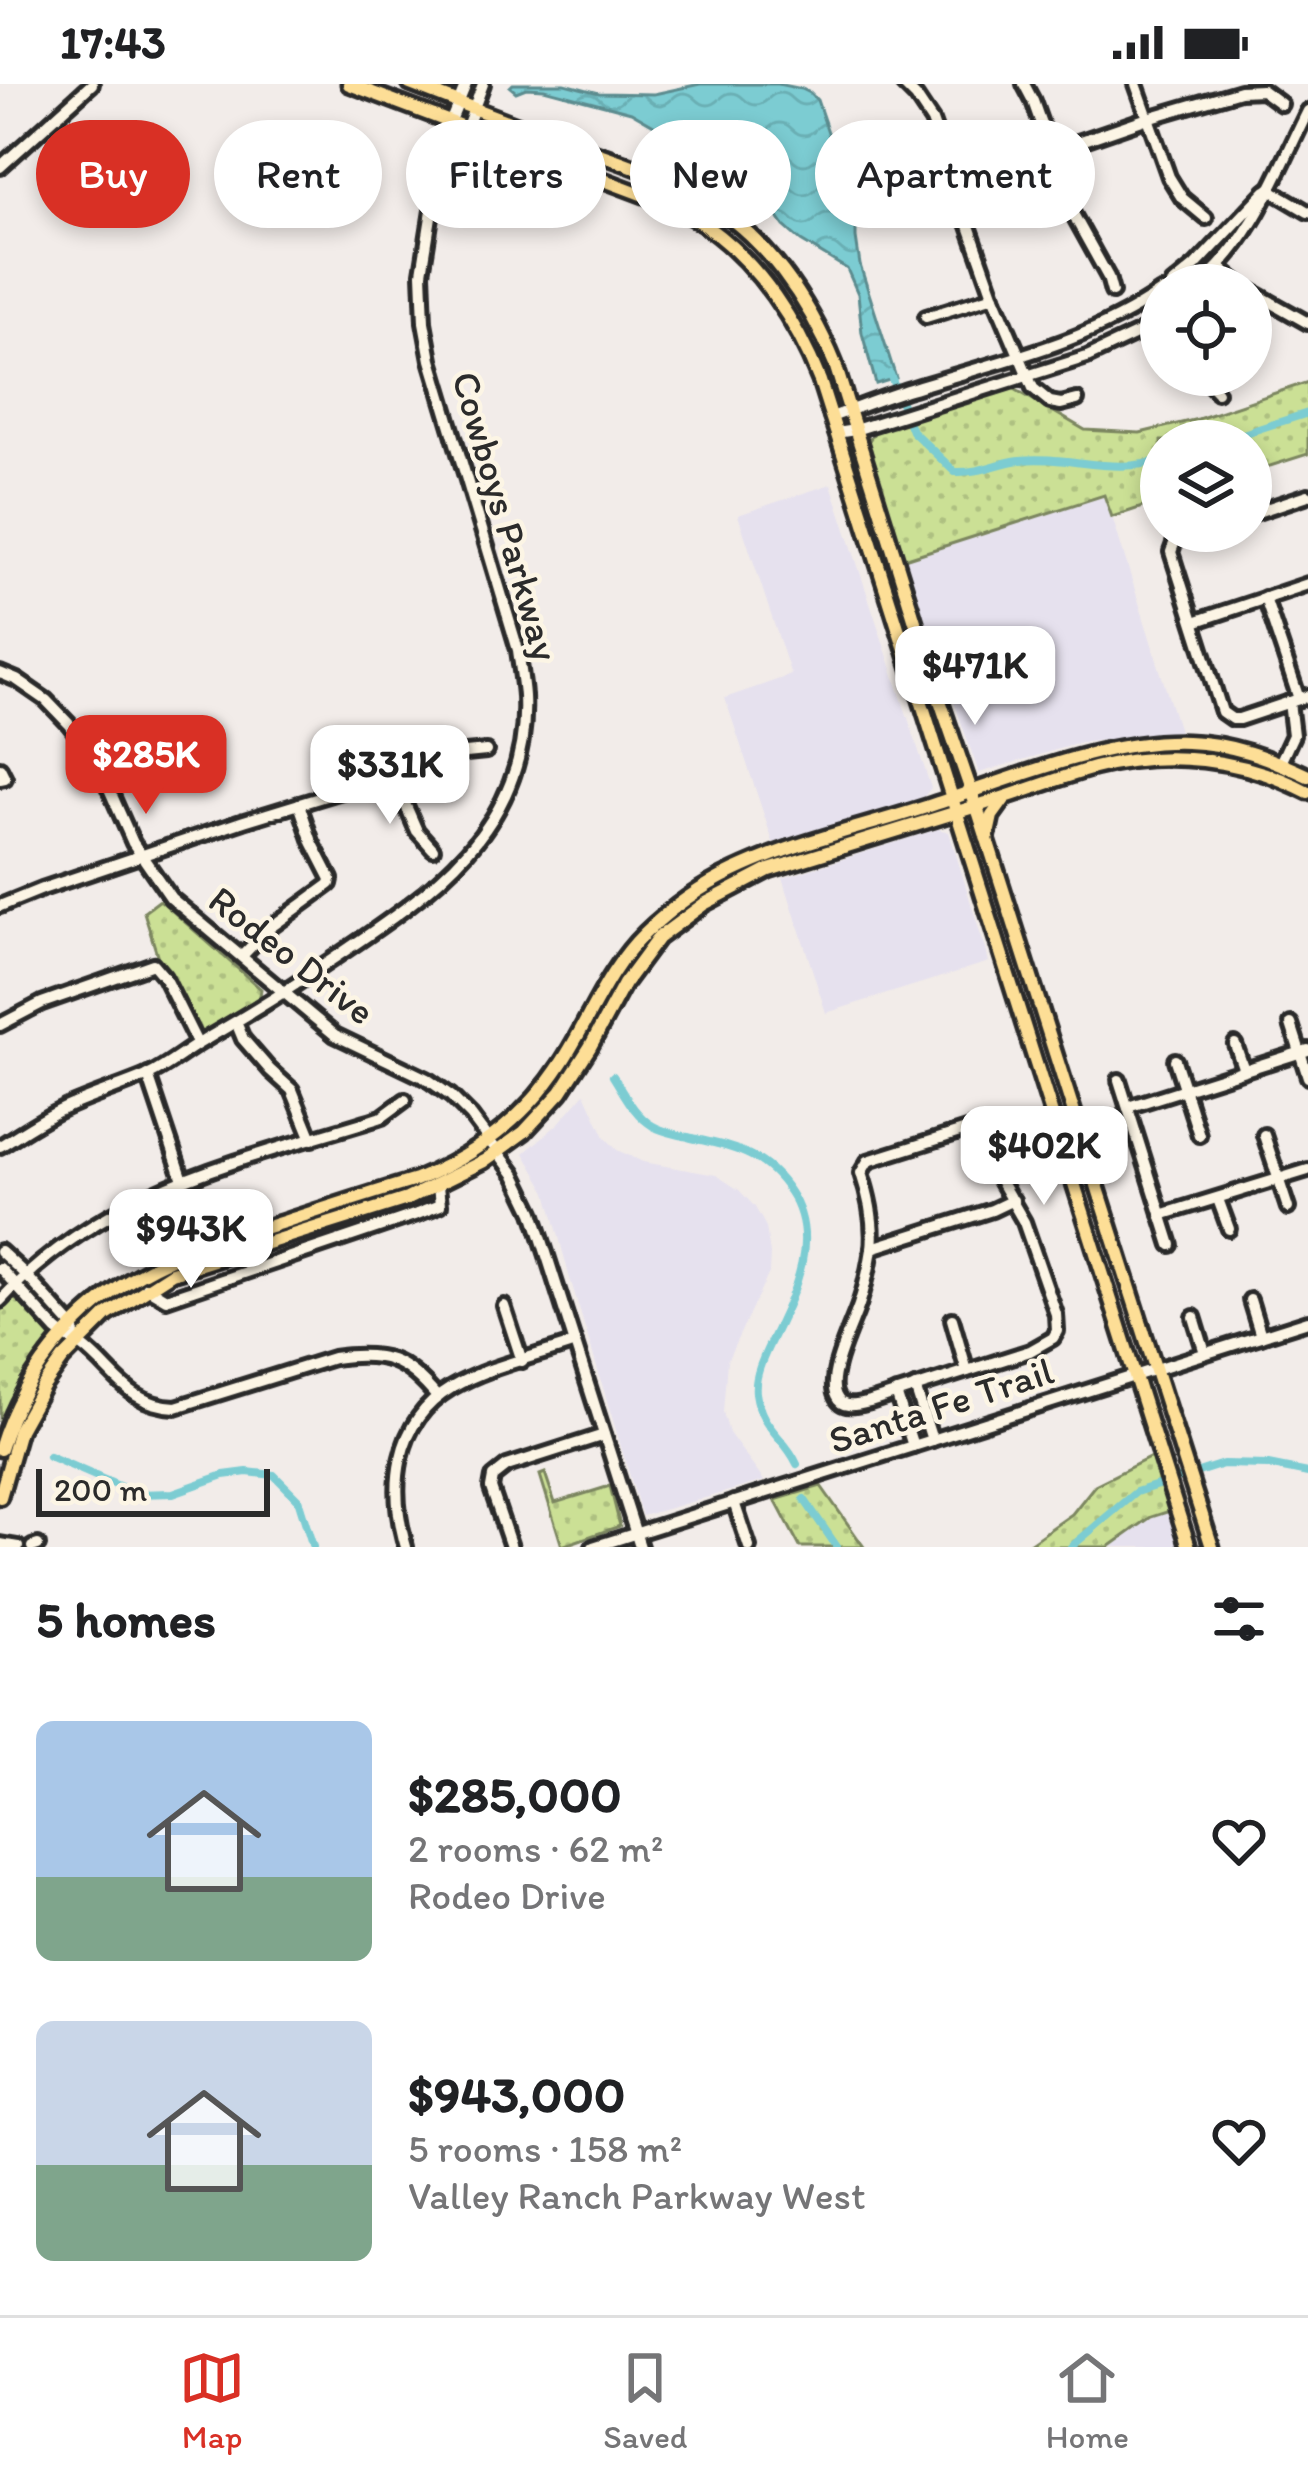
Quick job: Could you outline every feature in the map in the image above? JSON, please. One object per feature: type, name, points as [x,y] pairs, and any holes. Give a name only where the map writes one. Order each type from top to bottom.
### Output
[{"type":"main road","points":[[349,84],[445,120]]},
{"type":"main road","points":[[410,84],[664,179],[706,201],[769,256],[799,294],[826,342],[1212,1547]]},
{"type":"main road","points":[[606,179],[704,224],[739,254],[778,303],[809,354],[1189,1547]]},
{"type":"main road","points":[[897,625],[915,619]]},
{"type":"main road","points":[[0,1497],[19,1430],[43,1387],[107,1315],[197,1256],[494,1146],[561,1064],[613,972],[661,927],[735,885],[789,857],[974,800],[1110,749],[1185,742],[1230,748],[1278,770],[1308,792]]},
{"type":"main road","points":[[1110,749],[1112,765]]},
{"type":"main road","points":[[974,800],[1006,798],[1112,765],[1194,759],[1308,776]]},
{"type":"main road","points":[[987,840],[992,815],[1006,798]]},
{"type":"main road","points":[[0,1449],[23,1392],[68,1332],[130,1281],[163,1262],[407,1199],[438,1186],[541,1115],[573,1074],[661,927]]},
{"type":"main road","points":[[340,1203],[345,1218]]},
{"type":"street","points":[[0,166],[92,84]]},
{"type":"street","name":"Cowboys Parkway","points":[[466,84],[466,105]]},
{"type":"street","name":"Cowboys Parkway","points":[[460,120],[483,84]]},
{"type":"street","points":[[903,84],[931,120]]},
{"type":"street","points":[[1024,84],[1038,120]]},
{"type":"street","points":[[1136,84],[1169,177],[1182,198],[1206,218]]},
{"type":"street","points":[[1095,135],[1252,90],[1262,90],[1280,104]]},
{"type":"street","points":[[1223,264],[1263,208],[1308,111]]},
{"type":"street","points":[[1269,189],[1308,212]]},
{"type":"street","points":[[1197,264],[1269,189]]},
{"type":"street","name":"Cowboys Parkway","points":[[0,1146],[59,1111],[148,1075],[284,993],[430,890],[460,863],[501,804],[514,770],[524,694],[518,650],[434,370],[424,322],[422,273],[429,228]]},
{"type":"street","points":[[970,228],[1034,388],[1050,401],[1077,400]]},
{"type":"street","points":[[1080,228],[1112,292]]},
{"type":"street","points":[[926,317],[994,296]]},
{"type":"street","points":[[1272,302],[1308,323]]},
{"type":"street","points":[[831,417],[1085,334],[1140,306]]},
{"type":"street","points":[[836,433],[1087,357],[1140,332]]},
{"type":"street","points":[[1272,507],[1308,495]]},
{"type":"street","points":[[1173,552],[1222,712],[1247,718],[1299,699]]},
{"type":"street","points":[[1194,622],[1308,584]]},
{"type":"street","points":[[1265,598],[1299,699],[1293,735],[1278,770]]},
{"type":"street","name":"Rodeo Drive","points":[[0,673],[46,700],[95,757],[141,857],[170,898],[335,1035],[436,1084],[471,1116],[494,1146],[528,1198],[640,1547]]},
{"type":"street","points":[[0,907],[244,820],[486,751]]},
{"type":"street","points":[[393,776],[417,831],[433,849]]},
{"type":"street","points":[[242,956],[267,930],[331,884],[299,805]]},
{"type":"street","points":[[0,1025],[43,1003],[153,964],[197,1043]]},
{"type":"street","points":[[236,1022],[243,1039],[292,1090],[312,1139]]},
{"type":"street","points":[[1292,1024],[1304,1051],[1308,1077]]},
{"type":"street","points":[[1234,1044],[1244,1070]]},
{"type":"street","points":[[1128,1107],[1304,1051]]},
{"type":"street","points":[[1174,1060],[1199,1135]]},
{"type":"street","points":[[148,1075],[183,1180]]},
{"type":"street","points":[[1119,1080],[1171,1246]]},
{"type":"street","points":[[0,1301],[70,1238],[106,1216],[183,1180],[382,1117],[405,1100]]},
{"type":"street","points":[[980,1126],[993,1132],[998,1177],[1024,1222],[1052,1300],[1057,1331],[1038,1347],[848,1406],[835,1395],[833,1382],[872,1248],[863,1166],[980,1126]]},
{"type":"street","points":[[1264,1135],[1288,1208]]},
{"type":"street","points":[[1162,1215],[1308,1170]]},
{"type":"street","points":[[146,1287],[166,1299],[417,1214],[440,1205],[438,1186]]},
{"type":"street","points":[[1218,1198],[1229,1229]]},
{"type":"street","points":[[872,1248],[1013,1200]]},
{"type":"street","points":[[0,1251],[26,1275],[78,1343],[134,1396],[159,1406],[176,1407],[357,1354],[393,1359],[408,1367],[437,1397]]},
{"type":"street","points":[[0,1268],[68,1332]]},
{"type":"street","points":[[1250,1300],[1261,1336]]},
{"type":"street","points":[[504,1306],[522,1361]]},
{"type":"street","points":[[1194,1317],[1205,1353]]},
{"type":"street","points":[[952,1319],[967,1371]]},
{"type":"street","name":"Santa Fe Trail","points":[[593,1547],[1308,1321]]},
{"type":"street","points":[[406,1547],[397,1514],[400,1456],[421,1413],[437,1397],[476,1376],[575,1343]]},
{"type":"street","points":[[915,1387],[932,1440]]},
{"type":"street","points":[[896,1393],[913,1446]]},
{"type":"street","points":[[511,1547],[491,1488],[493,1477],[507,1466],[604,1435]]},
{"type":"street","points":[[734,1502],[749,1547]]},
{"type":"street","points":[[0,1544],[18,1547]]},
{"type":"shaded area","points":[[831,484],[931,788],[922,799],[775,848],[725,698],[791,675],[738,515]]},
{"type":"shaded area","points":[[1105,494],[1179,731],[1079,743],[979,773],[904,559]]},
{"type":"shaded area","points":[[938,829],[949,832],[989,962],[826,1013],[783,878]]},
{"type":"shaded area","points":[[585,1093],[605,1137],[617,1150],[643,1162],[716,1175],[739,1190],[766,1227],[769,1273],[727,1361],[723,1412],[729,1433],[764,1481],[642,1516],[547,1192],[524,1153]]},
{"type":"shaded area","points":[[1170,1511],[1181,1547],[1109,1547],[1151,1517]]},
{"type":"green space","points":[[1308,382],[1308,454],[1272,465],[1272,420],[1194,420],[1272,396]]},
{"type":"green space","points":[[1011,387],[1085,430],[1140,433],[1140,508],[1112,517],[1104,495],[904,559],[866,445],[876,430]]},
{"type":"green space","points":[[160,900],[261,989],[259,1002],[198,1037],[163,974],[144,912]]},
{"type":"green space","points":[[11,1298],[35,1314],[51,1338],[26,1374],[0,1429],[0,1309]]},
{"type":"green space","points":[[1149,1458],[1170,1511],[1151,1517],[1109,1547],[1018,1547],[1072,1514],[1095,1485]]},
{"type":"green space","points":[[545,1473],[555,1503],[610,1486],[620,1526],[562,1546],[540,1475]]},
{"type":"green space","points":[[821,1486],[864,1547],[800,1547],[775,1500]]},
{"type":"water","points":[[565,84],[599,93],[654,94],[700,84],[778,84],[810,93],[824,120],[815,120],[815,228],[856,228],[860,265],[896,378],[876,384],[862,333],[858,294],[847,269],[786,228],[791,228],[791,120],[645,120],[544,89],[516,92],[510,87]]},
{"type":"waterway","points":[[890,374],[912,431],[955,472],[1020,460],[1140,464]]},
{"type":"waterway","points":[[1272,425],[1308,413]]},
{"type":"waterway","points":[[613,1076],[630,1103],[661,1130],[758,1159],[780,1178],[799,1210],[804,1229],[801,1267],[756,1386],[763,1415],[797,1464]]},
{"type":"waterway","points":[[49,1456],[137,1494],[173,1493],[224,1475],[274,1475],[298,1499],[313,1547]]},
{"type":"waterway","points":[[1071,1547],[1136,1492],[1223,1464],[1268,1465],[1308,1473]]},
{"type":"waterway","points":[[804,1499],[837,1547]]}]
